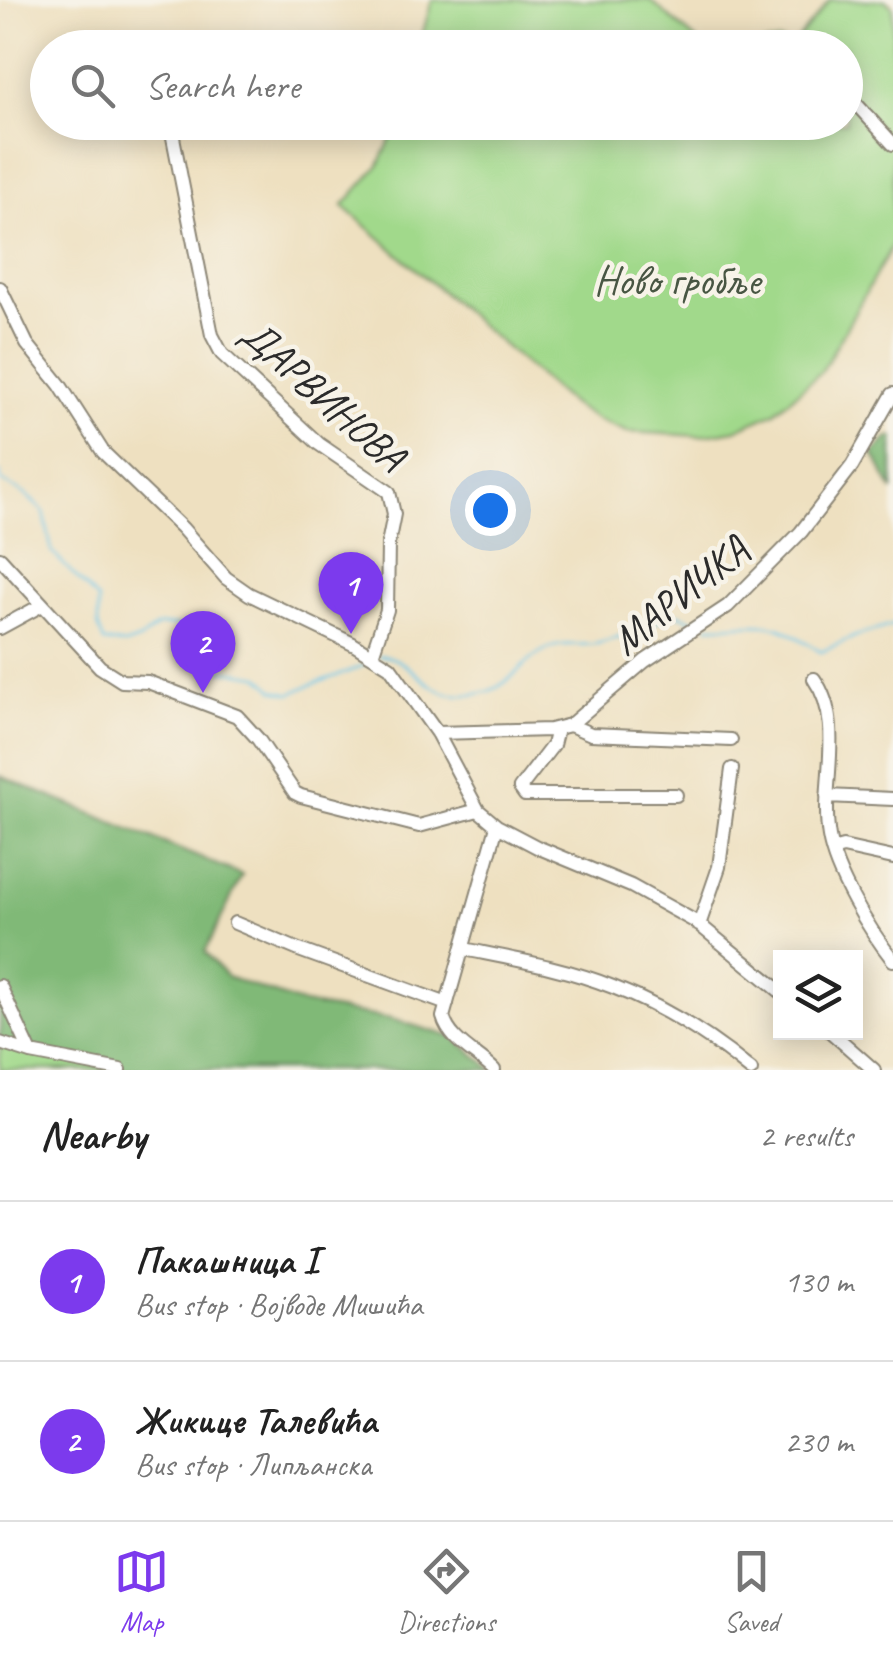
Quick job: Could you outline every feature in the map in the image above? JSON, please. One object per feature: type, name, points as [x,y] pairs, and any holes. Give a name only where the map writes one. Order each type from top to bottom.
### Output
[{"type":"street","points":[[863,111],[893,144]]},
{"type":"street","name":"ДАРВИНОВА","points":[[174,140],[212,335],[222,354],[320,444],[384,487],[392,498],[388,610],[368,653]]},
{"type":"street","points":[[0,288],[27,344],[60,384],[103,452],[182,528],[226,578],[249,594],[390,667],[437,732],[478,810],[497,826],[631,886],[700,925],[773,985]]},
{"type":"street","name":"МАРИЧКА","points":[[563,727],[644,662],[728,606],[801,532],[852,466],[893,394]]},
{"type":"street","points":[[0,558],[100,666],[122,681],[148,682],[237,716],[301,796],[419,826],[478,810]]},
{"type":"street","points":[[0,628],[42,605]]},
{"type":"street","points":[[814,679],[826,695],[830,714],[826,796],[832,850],[869,928],[893,960]]},
{"type":"street","points":[[437,732],[563,727],[592,734],[731,740]]},
{"type":"street","points":[[563,727],[554,745],[520,788],[526,795],[676,794]]},
{"type":"street","points":[[700,925],[719,867],[732,769]]},
{"type":"street","points":[[826,796],[893,799]]},
{"type":"street","points":[[494,1070],[446,1028],[443,1018],[497,826]]},
{"type":"street","points":[[832,850],[843,847],[893,858]]},
{"type":"street","points":[[235,924],[447,1004]]},
{"type":"street","points":[[464,948],[550,967],[613,987],[720,1044],[750,1070]]},
{"type":"street","points":[[0,986],[31,1053]]},
{"type":"street","points":[[840,1040],[874,1070]]},
{"type":"street","points":[[0,1042],[31,1053],[120,1070]]},
{"type":"green space","points":[[432,0],[650,0],[684,30],[424,30]]},
{"type":"green space","name":"Ново гробље","points":[[830,0],[885,0],[893,7],[893,244],[822,371],[775,412],[735,430],[700,436],[627,432],[597,420],[571,404],[343,206],[379,165],[390,140],[863,140],[863,30],[805,30]]},
{"type":"green space","points":[[893,436],[893,491],[873,453]]},
{"type":"green space","points":[[0,776],[242,875],[205,952],[227,977],[303,1004],[391,1019],[453,1037],[494,1070],[120,1070],[0,1043]]},
{"type":"green space","points":[[0,1043],[120,1070],[0,1070]]},
{"type":"waterway","points":[[0,473],[1,481],[25,494],[44,512],[52,552],[98,600],[98,626],[104,642],[125,645],[141,639],[157,626],[190,629],[222,670],[259,676],[275,690],[291,694],[373,660]]},
{"type":"waterway","points":[[380,656],[399,661],[437,689],[460,695],[478,694],[503,684],[531,659],[553,647],[600,643],[679,614],[696,622]]},
{"type":"waterway","points":[[708,626],[772,626],[821,652],[893,625]]},
{"type":"place","name":"Пакашница I","points":[[351,634]]},
{"type":"place","name":"Жикице Талевића","points":[[203,693]]}]
